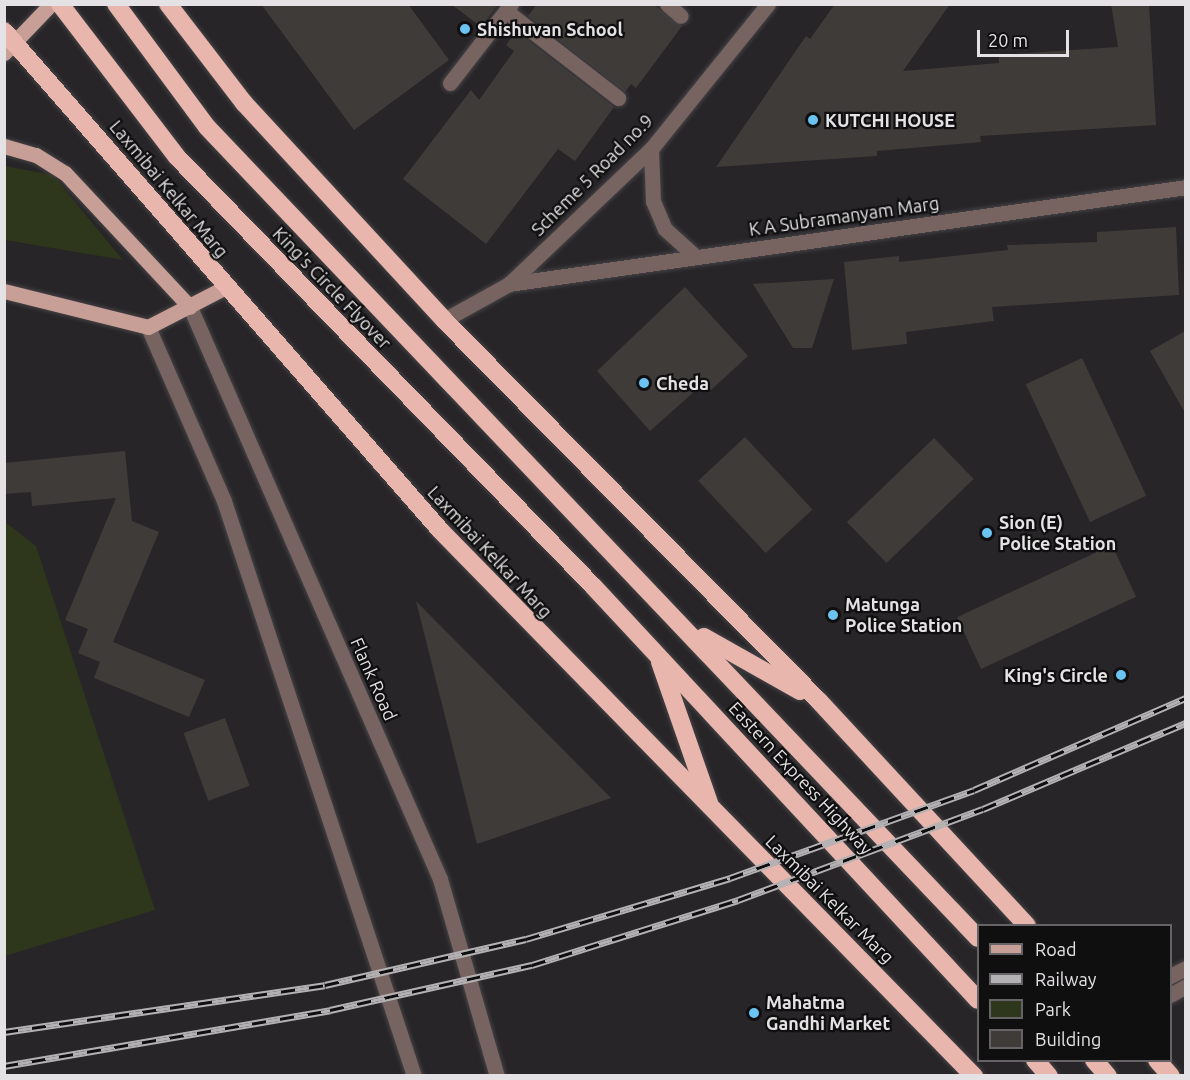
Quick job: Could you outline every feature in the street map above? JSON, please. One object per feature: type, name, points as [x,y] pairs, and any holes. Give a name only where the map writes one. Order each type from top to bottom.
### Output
[{"type":"highway","name":"King's Circle Flyover","points":[[60,4],[177,157],[593,586]]},
{"type":"highway","name":"King's Circle Flyover","points":[[116,4],[207,127],[622,557]]},
{"type":"highway","points":[[168,4],[244,103],[444,320],[819,700],[1025,924]]},
{"type":"highway","name":"Laxmibai Kelkar Marg","points":[[6,42],[440,530],[974,1076]]},
{"type":"highway","name":"Eastern Express Highway","points":[[622,557],[977,937]]},
{"type":"highway","name":"Eastern Express Highway","points":[[593,586],[977,998]]},
{"type":"highway","points":[[689,629],[819,700]]},
{"type":"highway","points":[[658,655],[711,808]]},
{"type":"highway","points":[[1037,1062],[1049,1076]]},
{"type":"highway","points":[[1096,1062],[1108,1076]]},
{"type":"highway","points":[[1159,1062],[1171,1076]]},
{"type":"main road","points":[[6,42],[51,4]]},
{"type":"main road","points":[[4,146],[36,154],[65,173],[190,307]]},
{"type":"main road","points":[[4,291],[148,327],[224,288]]},
{"type":"street","points":[[667,4],[681,16]]},
{"type":"street","name":"Scheme 5 Road no.9","points":[[444,320],[509,284],[651,149],[768,4]]},
{"type":"street","points":[[450,83],[508,8],[618,98]]},
{"type":"street","points":[[651,149],[653,201],[665,230],[695,256]]},
{"type":"street","name":"K A Subramanyam Marg","points":[[509,284],[1185,187]]},
{"type":"street","name":"Flank Road","points":[[190,307],[440,879],[497,1076]]},
{"type":"street","points":[[148,327],[224,501],[414,1076]]},
{"type":"street","points":[[1172,994],[1185,986]]},
{"type":"green space","points":[[5,166],[53,175],[123,260],[5,240]]},
{"type":"green space","points":[[4,521],[36,546],[155,910],[5,956]]},
{"type":"building","points":[[261,4],[408,4],[449,60],[354,130]]},
{"type":"building","points":[[451,4],[498,4],[481,27]]},
{"type":"building","points":[[537,4],[653,4],[682,26],[636,88],[631,84],[625,92],[528,16]]},
{"type":"building","points":[[835,4],[950,4],[903,71],[999,63],[999,55],[1118,47],[1111,4],[1149,4],[1156,125],[980,136],[981,142],[877,151],[877,156],[716,167],[806,36],[810,39]]},
{"type":"building","points":[[516,31],[614,107],[575,161],[558,149],[486,244],[403,179],[471,90],[479,100],[514,51],[506,45]]},
{"type":"building","points":[[1176,227],[1179,295],[992,307],[994,321],[906,332],[907,344],[852,350],[844,262],[899,256],[899,262],[1008,250],[1007,245],[1097,242],[1097,232]]},
{"type":"building","points":[[834,279],[812,348],[793,348],[753,284]]},
{"type":"building","points":[[685,287],[748,356],[711,390],[704,383],[650,431],[597,371]]},
{"type":"building","points":[[1185,331],[1185,413],[1150,351]]},
{"type":"building","points":[[1082,358],[1146,496],[1090,522],[1026,384]]},
{"type":"building","points":[[745,437],[813,509],[766,553],[698,481]]},
{"type":"building","points":[[934,438],[974,479],[887,563],[847,522]]},
{"type":"building","points":[[125,451],[132,521],[159,532],[113,642],[205,680],[189,717],[94,678],[100,662],[78,653],[88,629],[65,620],[116,498],[32,506],[31,492],[4,494],[4,463]]},
{"type":"building","points":[[1112,545],[1136,597],[981,669],[957,617]]},
{"type":"building","points":[[416,601],[611,798],[477,844]]},
{"type":"building","points":[[225,718],[250,786],[208,801],[184,733]]},
{"type":"railway","points":[[4,1032],[325,985],[526,939],[730,878],[974,790],[1186,698]]},
{"type":"railway","points":[[4,1066],[330,1010],[532,965],[738,900],[983,809],[1186,723]]},
{"type":"place","name":"Shishuvan School","points":[[465,29]]},
{"type":"place","name":"KUTCHI HOUSE","points":[[813,120]]},
{"type":"place","name":"Cheda","points":[[644,383]]},
{"type":"place","name":"Sion (E) Police Station","points":[[987,533]]},
{"type":"place","name":"Matunga Police Station","points":[[833,615]]},
{"type":"place","name":"King's Circle","points":[[1121,675]]},
{"type":"place","name":"Mahatma Gandhi Market","points":[[754,1013]]}]
